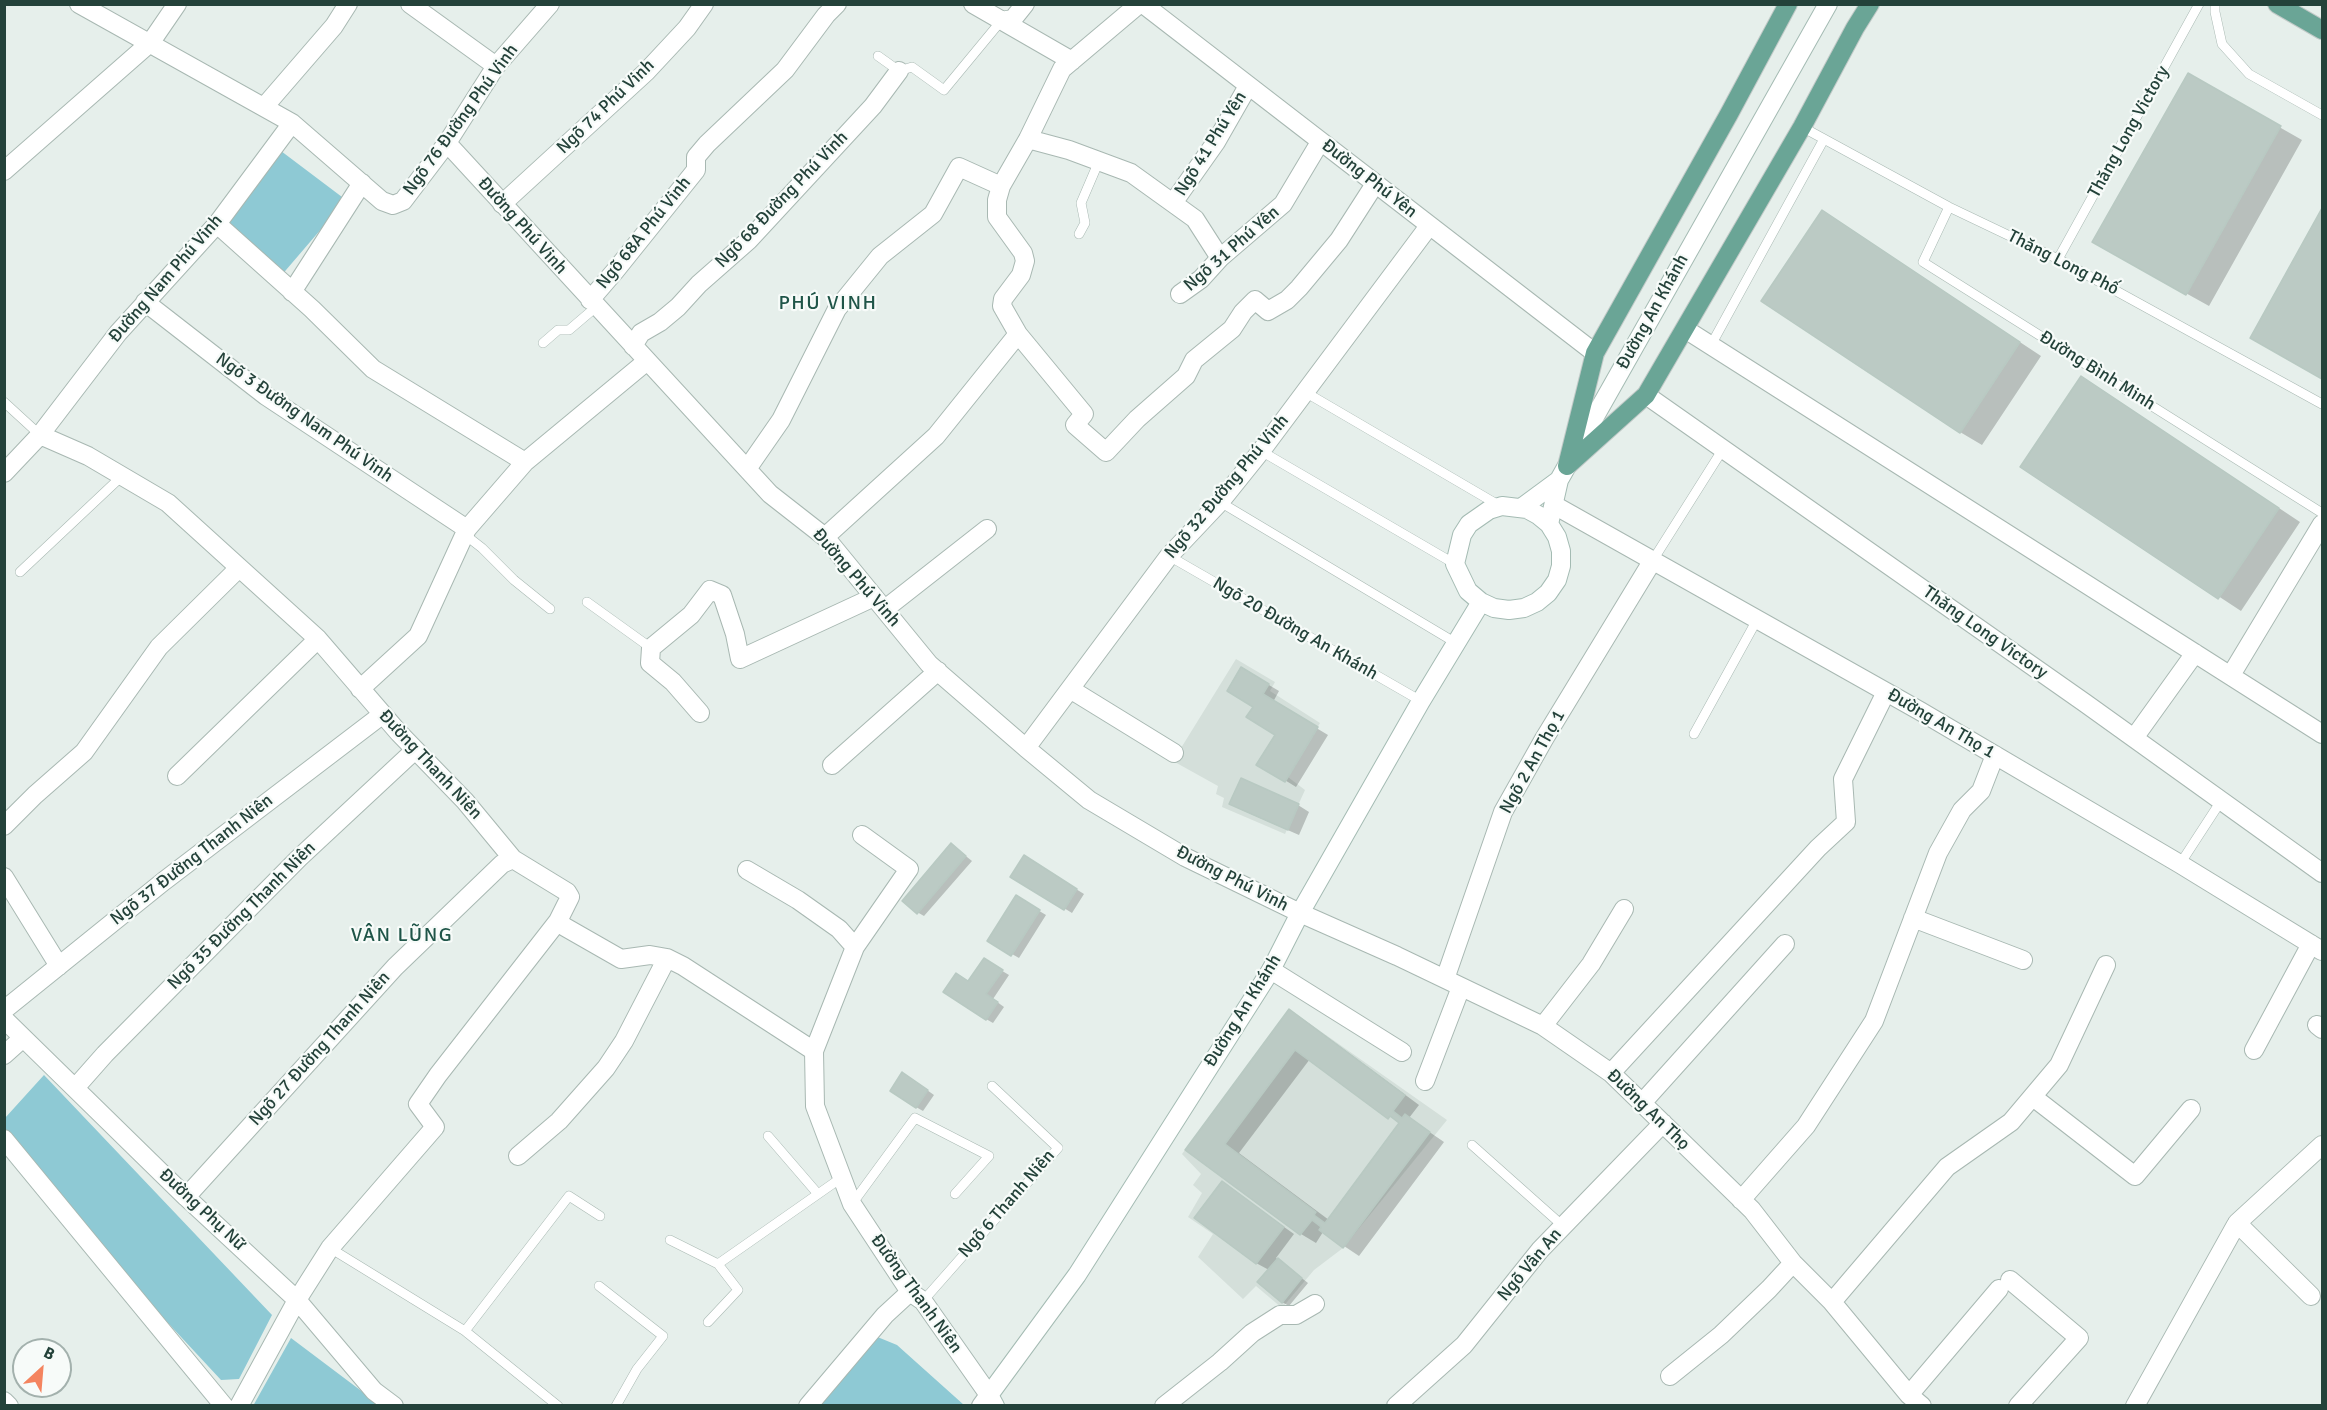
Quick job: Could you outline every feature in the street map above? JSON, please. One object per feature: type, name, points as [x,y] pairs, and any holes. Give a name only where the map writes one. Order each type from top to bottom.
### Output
[{"type":"main road","points":[[1563,473],[1594,353],[1729,114],[1788,4]]},
{"type":"main road","points":[[1563,473],[1646,395],[1802,128],[1870,4]]},
{"type":"main road","points":[[2277,4],[2322,30]]},
{"type":"street","points":[[79,4],[151,42],[292,123],[362,183],[292,292]]},
{"type":"street","points":[[4,171],[151,42],[177,4]]},
{"type":"street","points":[[264,107],[334,26],[348,4]]},
{"type":"street","points":[[410,4],[496,66]]},
{"type":"street","name":"Ngõ 76 Đường Phú Vinh","points":[[362,183],[382,201],[393,205],[403,201],[447,143],[496,66],[550,4]]},
{"type":"street","name":"Ngõ 74 Phú Vinh","points":[[502,204],[646,72],[687,28],[704,4]]},
{"type":"street","name":"Ngõ 68A Phú Vinh","points":[[593,303],[615,271],[696,170],[696,157],[785,70],[826,15],[837,4]]},
{"type":"street","points":[[973,4],[1072,61]]},
{"type":"street","points":[[1001,21],[1013,19],[1025,4]]},
{"type":"street","points":[[1141,4],[1062,69],[1028,139],[1001,186],[997,200],[997,217],[1023,253],[1025,261],[1021,274],[1003,300],[1002,306],[1018,334],[1084,414],[1075,425],[1106,452],[1143,413],[1186,376],[1194,360],[1233,329],[1243,312],[1254,300],[1268,311],[1287,300],[1339,240],[1375,184]]},
{"type":"street","name":"Đường Phú Yên","points":[[1141,4],[1594,353]]},
{"type":"street","name":"Đường An Khánh","points":[[1549,524],[1563,473],[1828,4]]},
{"type":"street","name":"Ngõ 68 Đường Phú Vinh","points":[[633,346],[641,333],[649,330],[678,307],[699,284],[756,233],[873,106],[899,71]]},
{"type":"street","name":"Ngõ 41 Phú Yên","points":[[1173,203],[1216,142],[1248,86]]},
{"type":"street","name":"Đường Nam Phú Vinh","points":[[4,473],[40,435],[118,333],[217,224],[292,123]]},
{"type":"street","points":[[1028,139],[1069,150],[1131,173],[1195,219],[1220,258]]},
{"type":"street","name":"Ngõ 31 Phú Yên","points":[[1180,294],[1201,279],[1220,258],[1283,204],[1320,142]]},
{"type":"street","name":"Đường Phú Vinh","points":[[447,143],[770,494],[825,537],[938,671],[1089,800],[1185,856],[1300,913]]},
{"type":"street","points":[[747,469],[781,420],[837,309],[880,256],[933,214],[959,167],[1001,186]]},
{"type":"street","points":[[217,224],[373,369],[525,462]]},
{"type":"street","name":"Ngõ 32 Đường Phú Vinh","points":[[1026,748],[1169,556],[1220,502],[1261,451],[1429,226]]},
{"type":"street","name":"Ngõ 3 Đường Nam Phú Vinh","points":[[146,302],[266,396],[466,532]]},
{"type":"street","points":[[1685,330],[2322,734]]},
{"type":"street","points":[[825,537],[936,436],[1018,334]]},
{"type":"street","points":[[360,688],[418,636],[466,532],[525,462],[647,361]]},
{"type":"street","name":"Thăng Long Victory","points":[[1646,395],[2322,873]]},
{"type":"street","name":"Đường Thanh Niên","points":[[40,435],[88,456],[168,503],[318,639],[382,714],[465,801],[513,859],[567,892],[570,897],[558,921]]},
{"type":"street","name":"Đường An Khánh","points":[[1521,508],[1563,473]]},
{"type":"street","points":[[1502,506],[1521,508],[1538,514],[1549,524],[1557,537],[1561,551],[1561,566],[1557,580],[1548,593],[1537,602],[1516,609],[1494,608],[1481,602],[1468,591],[1455,564],[1462,535],[1469,524],[1484,513],[1502,506]]},
{"type":"street","name":"Đường An Thọ 1","points":[[1554,506],[1758,618],[1995,755],[2317,948]]},
{"type":"street","points":[[2231,675],[2322,524]]},
{"type":"street","points":[[700,713],[673,682],[650,663],[651,648],[691,615],[710,590],[722,594],[735,634],[740,659],[879,603],[987,529]]},
{"type":"street","name":"Ngõ 2 An Thọ 1","points":[[1425,1081],[1503,812],[1550,729],[1653,560]]},
{"type":"street","points":[[4,826],[84,752],[159,647],[239,568]]},
{"type":"street","name":"Đường An Khánh","points":[[988,1402],[1077,1275],[1270,970],[1421,701],[1481,602]]},
{"type":"street","points":[[177,776],[318,639]]},
{"type":"street","points":[[2134,738],[2195,652]]},
{"type":"street","points":[[832,765],[938,671]]},
{"type":"street","points":[[1070,689],[1174,753]]},
{"type":"street","points":[[1611,1073],[1818,848],[1846,822],[1843,779],[1886,692]]},
{"type":"street","name":"Ngõ 37 Đường Thanh Niên","points":[[4,1010],[164,881],[382,714]]},
{"type":"street","name":"Ngõ 35 Đường Thanh Niên","points":[[75,1088],[105,1054],[291,867],[415,750]]},
{"type":"street","points":[[1741,1200],[1806,1126],[1874,1021],[1938,853],[1962,810],[1981,791],[1995,755]]},
{"type":"street","name":"Đường Thanh Niên","points":[[862,835],[909,869],[855,947],[814,1051],[815,1106],[852,1204],[988,1402]]},
{"type":"street","name":"Ngõ 27 Đường Thanh Niên","points":[[186,1197],[395,966],[502,864],[513,859]]},
{"type":"street","points":[[747,870],[798,900],[830,923],[855,947]]},
{"type":"street","points":[[4,877],[59,966]]},
{"type":"street","points":[[1543,1026],[1591,964],[1624,909]]},
{"type":"street","name":"Đường An Thọ","points":[[1300,913],[1543,1026],[1611,1073],[1752,1210],[1793,1263],[1832,1302],[1915,1400]]},
{"type":"street","points":[[1913,918],[2022,960]]},
{"type":"street","points":[[243,1398],[297,1300],[330,1248],[435,1127],[418,1104],[558,921],[574,934],[621,959],[650,955],[667,958],[683,966],[814,1051]]},
{"type":"street","points":[[1642,1103],[1785,944]]},
{"type":"street","points":[[2254,1050],[2317,948]]},
{"type":"street","points":[[518,1156],[559,1121],[606,1068],[624,1041],[667,958]]},
{"type":"street","points":[[1832,1302],[1947,1167],[2012,1122],[2059,1065],[2106,965]]},
{"type":"street","points":[[1270,970],[1402,1052]]},
{"type":"street","name":"Đường Phụ Nữ","points":[[4,1019],[186,1197],[297,1300],[374,1391],[394,1406]]},
{"type":"street","points":[[4,1055],[23,1038]]},
{"type":"street","points":[[2033,1096],[2135,1176],[2191,1109]]},
{"type":"street","name":"Ngõ Vân An","points":[[1396,1406],[1464,1345],[1540,1250],[1663,1123]]},
{"type":"street","points":[[4,1139],[224,1406]]},
{"type":"street","points":[[2135,1406],[2237,1223],[2322,1145]]},
{"type":"street","points":[[2237,1223],[2311,1296]]},
{"type":"street","points":[[1670,1376],[1721,1335],[1793,1263]]},
{"type":"street","points":[[1915,1400],[2005,1285],[2079,1338],[2018,1406]]},
{"type":"street","points":[[808,1406],[885,1315],[916,1297]]},
{"type":"street","points":[[1164,1406],[1220,1362],[1252,1333],[1280,1315],[1296,1315],[1315,1304]]},
{"type":"street","points":[[4,1401],[9,1406]]},
{"type":"lane","name":"Thăng Long Victory","points":[[2058,259],[2199,4]]},
{"type":"lane","points":[[2215,4],[2222,44],[2249,74],[2322,115]]},
{"type":"lane","points":[[878,56],[899,71],[912,67],[944,90],[1001,21]]},
{"type":"lane","name":"Thăng Long Phố","points":[[1802,128],[1949,207],[2058,259],[2322,404]]},
{"type":"lane","points":[[1711,345],[1824,139]]},
{"type":"lane","points":[[1079,234],[1085,223],[1081,203],[1099,161]]},
{"type":"lane","name":"Đường Bình Minh","points":[[1949,207],[1923,262],[2322,513]]},
{"type":"lane","points":[[543,343],[558,330],[569,330],[593,303]]},
{"type":"lane","points":[[1305,392],[1502,506]]},
{"type":"lane","points":[[4,402],[40,435]]},
{"type":"lane","points":[[1653,560],[1723,449]]},
{"type":"lane","points":[[1261,451],[1455,564]]},
{"type":"lane","points":[[20,572],[122,476]]},
{"type":"lane","points":[[1220,502],[1456,643]]},
{"type":"lane","points":[[466,532],[514,580],[550,609]]},
{"type":"lane","name":"Ngõ 20 Đường An Khánh","points":[[1169,556],[1421,701]]},
{"type":"lane","points":[[587,602],[651,648]]},
{"type":"lane","points":[[1694,734],[1758,618]]},
{"type":"lane","points":[[2180,864],[2221,801]]},
{"type":"lane","name":"Ngõ 6 Thanh Niên","points":[[916,1297],[1058,1148],[992,1086]]},
{"type":"lane","points":[[852,1204],[915,1118],[989,1156],[955,1194]]},
{"type":"lane","points":[[768,1136],[818,1194]]},
{"type":"lane","points":[[1472,1145],[1563,1226]]},
{"type":"lane","points":[[718,1264],[841,1178]]},
{"type":"lane","points":[[465,1331],[569,1196],[600,1216]]},
{"type":"lane","points":[[670,1240],[718,1264],[738,1290],[708,1322]]},
{"type":"lane","points":[[330,1248],[465,1331],[558,1406]]},
{"type":"lane","points":[[599,1286],[663,1336],[637,1369],[616,1406]]},
{"type":"shaded area","points":[[1236,659],[1275,682],[1270,691],[1320,723],[1288,777],[1305,790],[1285,834],[1222,807],[1224,798],[1216,794],[1218,786],[1173,761]]},
{"type":"shaded area","points":[[1289,1009],[1447,1120],[1343,1248],[1314,1270],[1282,1308],[1256,1286],[1243,1299],[1198,1257],[1213,1234],[1188,1217],[1202,1193],[1193,1185],[1201,1174],[1182,1154]]},
{"type":"water","points":[[281,151],[346,200],[280,277],[223,224]]},
{"type":"water","points":[[44,1075],[272,1315],[239,1379],[221,1380],[24,1168],[5,1135],[5,1118]]},
{"type":"water","points":[[875,1336],[897,1345],[964,1405],[808,1406]]},
{"type":"water","points":[[291,1338],[380,1405],[253,1406]]},
{"type":"building","points":[[2188,73],[2281,126],[2186,295],[2092,242]]},
{"type":"building","points":[[2322,208],[2322,379],[2250,338]]},
{"type":"building","points":[[1822,210],[2020,342],[1960,433],[1761,301]]},
{"type":"building","points":[[2081,376],[2279,508],[2218,599],[2020,467]]},
{"type":"building","points":[[1241,667],[1269,684],[1263,694],[1318,727],[1285,782],[1256,765],[1275,735],[1246,717],[1253,707],[1227,691]]},
{"type":"building","points":[[1241,778],[1299,804],[1288,830],[1229,804]]},
{"type":"building","points":[[951,843],[966,856],[917,914],[902,901]]},
{"type":"building","points":[[1024,855],[1077,889],[1064,910],[1010,877]]},
{"type":"building","points":[[1016,895],[1040,910],[1011,956],[987,941]]},
{"type":"building","points":[[984,958],[1003,970],[986,994],[998,1002],[986,1020],[943,992],[956,973],[968,981]]},
{"type":"building","points":[[1289,1009],[1405,1095],[1393,1111],[1402,1118],[1405,1114],[1430,1132],[1343,1248],[1319,1230],[1321,1227],[1312,1220],[1300,1235],[1185,1150]],"holes":[[[1295,1050],[1388,1119],[1390,1116],[1399,1123],[1325,1223],[1314,1215],[1316,1212],[1225,1144]]]},
{"type":"building","points":[[902,1072],[928,1090],[916,1108],[890,1091]]},
{"type":"building","points":[[1222,1181],[1284,1227],[1256,1264],[1194,1218]]},
{"type":"building","points":[[1278,1258],[1302,1278],[1282,1303],[1257,1282]]},
{"type":"district","name":"PHÚ VINH","points":[[828,304]]},
{"type":"district","name":"VÂN LŨNG","points":[[402,936]]}]
